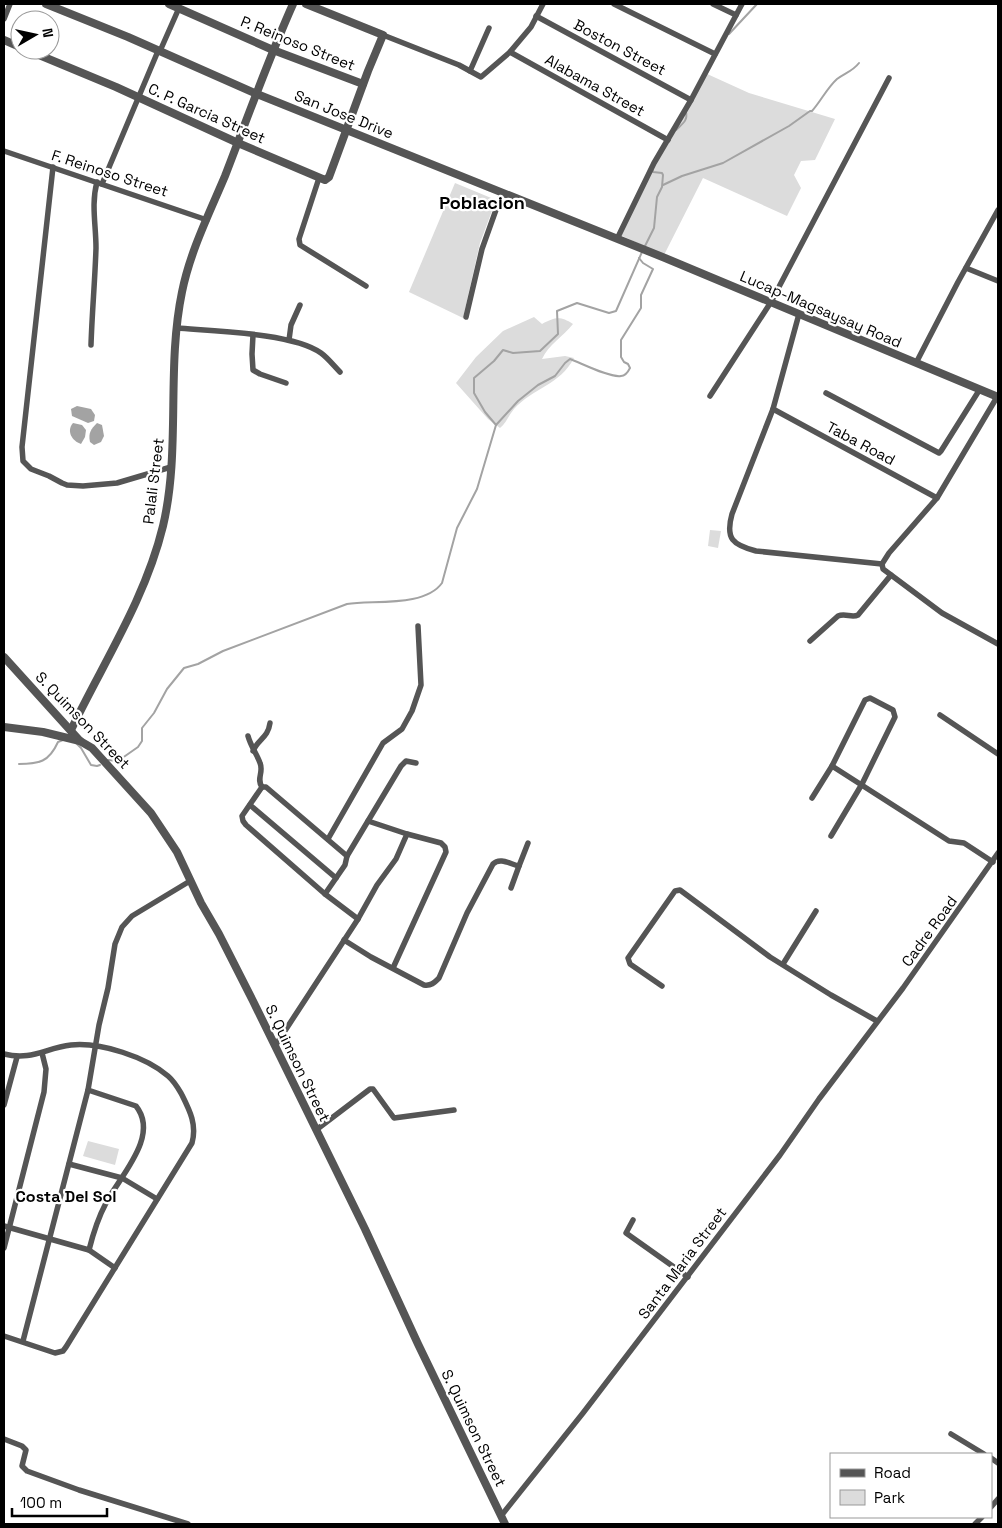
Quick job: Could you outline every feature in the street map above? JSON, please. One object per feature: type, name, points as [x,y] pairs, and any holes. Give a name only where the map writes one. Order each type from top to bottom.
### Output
[{"type":"street","points":[[4,19],[10,4]]},
{"type":"street","name":"San Jose Drive","points":[[46,4],[257,94],[634,246]]},
{"type":"street","name":"P. Reinoso Street","points":[[169,4],[273,50],[363,84]]},
{"type":"street","name":"Palali Street","points":[[71,730],[135,608],[163,526],[171,466],[177,328],[182,292],[192,254],[293,4]]},
{"type":"street","points":[[306,4],[470,71],[480,77],[510,52],[530,26],[543,4]]},
{"type":"street","points":[[614,4],[715,54]]},
{"type":"street","points":[[714,4],[736,15]]},
{"type":"street","points":[[617,239],[654,163],[691,100],[742,4]]},
{"type":"street","points":[[91,345],[96,242],[93,203],[99,183],[178,8]]},
{"type":"street","name":"Boston Street","points":[[536,16],[691,100]]},
{"type":"street","points":[[470,71],[489,28]]},
{"type":"street","points":[[366,286],[300,245],[299,239],[319,178],[324,180],[328,177],[383,35]]},
{"type":"street","name":"Alabama Street","points":[[510,52],[668,140]]},
{"type":"street","name":"C. P. Garcia Street","points":[[51,60],[319,178]]},
{"type":"street","points":[[710,396],[770,302],[889,78]]},
{"type":"street","name":"F. Reinoso Street","points":[[4,151],[207,220]]},
{"type":"street","points":[[52,167],[22,447],[23,461],[31,469],[62,483],[83,486],[116,483],[171,466]]},
{"type":"street","points":[[466,317],[482,249],[502,193]]},
{"type":"street","points":[[916,363],[998,210]]},
{"type":"street","name":"Lucap-Magsaysay Road","points":[[634,246],[998,397]]},
{"type":"street","points":[[966,268],[998,281]]},
{"type":"street","points":[[289,340],[291,325],[300,305]]},
{"type":"street","points":[[799,314],[773,409],[732,514],[729,530],[731,537],[734,543],[743,548],[756,551],[882,564]]},
{"type":"street","points":[[177,328],[289,340],[321,353],[340,372]]},
{"type":"street","points":[[253,335],[253,370],[286,382]]},
{"type":"street","points":[[826,393],[939,453],[980,390]]},
{"type":"street","points":[[998,397],[937,498],[889,553],[882,564],[883,569],[942,613],[998,644]]},
{"type":"street","name":"Taba Road","points":[[773,409],[937,498]]},
{"type":"street","points":[[810,641],[838,616],[844,614],[858,616],[891,575]]},
{"type":"street","points":[[328,839],[383,743],[402,729],[417,699],[421,685],[418,626]]},
{"type":"street","name":"S. Quimson Street","points":[[4,657],[80,741],[92,748],[152,813],[177,852],[365,1229],[422,1352],[506,1524]]},
{"type":"street","points":[[812,798],[832,766],[866,699],[870,698],[893,710],[895,717],[862,784],[831,836]]},
{"type":"street","points":[[940,715],[998,754]]},
{"type":"street","points":[[253,751],[267,734],[270,723]]},
{"type":"street","points":[[4,727],[43,732],[80,741]]},
{"type":"street","points":[[248,736],[253,751],[261,764],[262,770],[259,781],[262,788]]},
{"type":"street","points":[[325,894],[345,865],[348,856],[401,766],[406,761],[416,763]]},
{"type":"street","points":[[832,766],[949,840],[964,843],[992,862]]},
{"type":"street","points":[[262,788],[266,787],[348,856]]},
{"type":"street","points":[[262,788],[242,816],[243,821],[325,894],[358,919]]},
{"type":"street","points":[[250,805],[336,878]]},
{"type":"street","points":[[368,821],[441,843],[445,847],[446,852],[393,968]]},
{"type":"street","points":[[275,1046],[358,919],[378,884],[396,859],[407,834]]},
{"type":"street","points":[[512,888],[528,843]]},
{"type":"street","name":"Cadre Road","points":[[877,1021],[903,988],[998,853]]},
{"type":"street","points":[[344,940],[424,985],[430,986],[438,978],[467,913],[492,864],[497,860],[501,860],[519,866]]},
{"type":"street","points":[[24,1342],[88,1090],[98,1025],[108,988],[115,944],[122,927],[132,916],[190,880]]},
{"type":"street","points":[[662,986],[630,964],[628,958],[677,890],[684,891],[783,964],[831,995],[877,1021]]},
{"type":"street","points":[[783,964],[816,911]]},
{"type":"street","name":"Santa Maria Street","points":[[501,1516],[688,1278],[877,1021]]},
{"type":"street","points":[[4,1054],[17,1057],[42,1053],[69,1045],[96,1045],[119,1051],[163,1072],[176,1084],[190,1111],[194,1128],[192,1143],[63,1350],[55,1353],[4,1336]]},
{"type":"street","points":[[4,1248],[6,1227],[44,1092],[46,1069],[42,1053]]},
{"type":"street","points":[[4,1105],[17,1057]]},
{"type":"street","points":[[316,1130],[370,1089],[377,1093],[394,1118],[454,1110]]},
{"type":"street","points":[[88,1090],[136,1106],[143,1117],[143,1135],[138,1148],[122,1178],[106,1202],[96,1224],[89,1250]]},
{"type":"street","points":[[69,1164],[122,1178],[157,1199]]},
{"type":"street","points":[[633,1220],[626,1233],[688,1278]]},
{"type":"street","points":[[6,1227],[89,1250],[115,1268]]},
{"type":"street","points":[[951,1434],[982,1453]]},
{"type":"street","points":[[4,1439],[22,1446],[26,1450],[22,1462],[24,1470],[98,1496],[188,1524]]},
{"type":"green space","points":[[705,73],[749,93],[835,119],[815,160],[801,161],[794,175],[801,188],[787,216],[703,178],[664,255],[618,234]]},
{"type":"green space","points":[[455,183],[496,200],[480,243],[463,318],[409,292]]},
{"type":"green space","points":[[534,317],[542,324],[558,318],[573,324],[548,349],[542,359],[565,356],[574,358],[568,367],[554,380],[521,402],[500,428],[488,419],[456,383],[476,357],[503,331]]},
{"type":"green space","points":[[710,530],[721,531],[718,548],[708,546]]},
{"type":"green space","points":[[88,1141],[119,1149],[115,1165],[83,1156]]},
{"type":"shaded area","points":[[77,406],[91,409],[95,415],[94,421],[88,423],[72,416],[71,409]]},
{"type":"shaded area","points":[[73,423],[82,425],[86,430],[81,444],[75,441],[71,435],[70,429]]},
{"type":"shaded area","points":[[97,423],[102,425],[104,436],[101,442],[94,445],[90,442],[89,436]]},
{"type":"waterway","points":[[729,34],[757,4]]},
{"type":"waterway","points":[[663,185],[682,176],[723,163],[789,126],[812,111],[833,83],[859,63]]},
{"type":"waterway","points":[[676,130],[685,120],[686,112]]},
{"type":"waterway","points":[[644,248],[654,228],[657,197],[662,187],[662,173],[653,171]]},
{"type":"waterway","points":[[108,760],[118,761],[138,747],[142,741],[142,728],[154,713],[167,689],[184,668],[198,664],[223,651],[347,604],[412,599],[434,591],[442,583],[457,528],[477,489],[496,425],[485,412],[474,393],[474,378],[494,361],[503,350],[513,353],[540,351],[558,334],[557,311],[577,303],[609,313],[616,311],[642,252]]},
{"type":"waterway","points":[[496,425],[518,401],[538,385],[555,376],[570,359],[610,375],[625,375],[630,368],[621,357],[621,340],[641,308],[641,295],[653,269],[639,258]]},
{"type":"waterway","points":[[19,764],[43,761],[55,749],[58,742],[63,740]]},
{"type":"waterway","points":[[75,742],[91,765],[100,765]]},
{"type":"district","name":"Poblacion","points":[[482,202]]},
{"type":"district","name":"Costa Del Sol","points":[[66,1196]]}]
